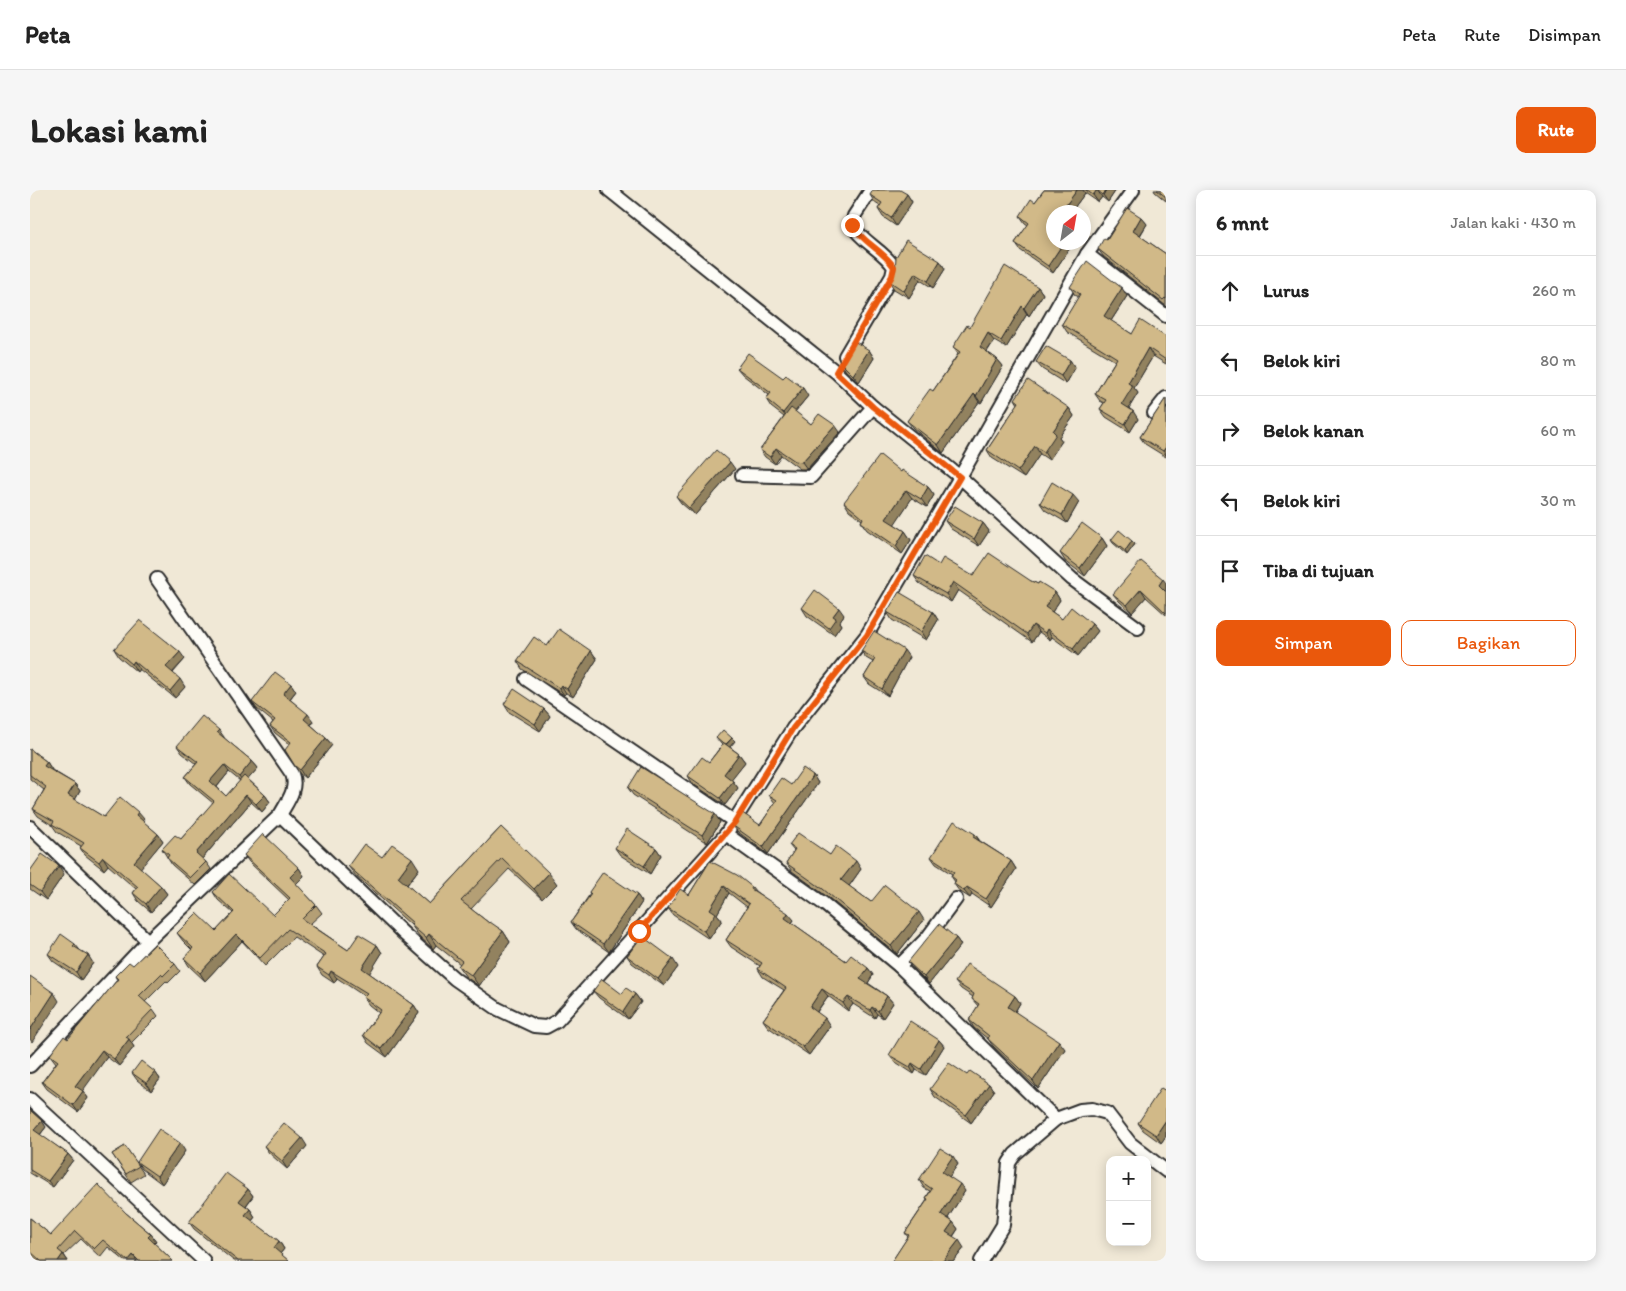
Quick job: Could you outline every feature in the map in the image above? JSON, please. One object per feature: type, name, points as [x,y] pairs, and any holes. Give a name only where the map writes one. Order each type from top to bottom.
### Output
[{"type":"street","points":[[610,190],[836,372],[873,407],[960,477],[1072,579],[1138,628]]},
{"type":"street","points":[[836,372],[892,276],[894,267],[887,257],[859,237],[852,225],[854,216],[871,190]]},
{"type":"street","points":[[280,815],[403,933],[456,979],[498,1009],[541,1027],[550,1025],[565,1015],[726,834],[793,728],[867,635],[960,477],[1087,254],[1134,190]]},
{"type":"street","points":[[1087,254],[1166,316]]},
{"type":"street","points":[[1154,413],[1166,398]]},
{"type":"street","points":[[742,475],[811,477],[873,407]]},
{"type":"street","points":[[30,1066],[148,941],[280,815],[294,789],[295,781],[292,774],[157,579]]},
{"type":"street","points":[[526,679],[735,822]]},
{"type":"street","points":[[30,827],[148,941]]},
{"type":"street","points":[[726,834],[824,904],[899,966],[1056,1119]]},
{"type":"street","points":[[899,966],[927,938],[956,899]]},
{"type":"street","points":[[30,1099],[204,1261]]},
{"type":"street","points":[[981,1261],[1003,1225],[1009,1164],[1015,1154],[1056,1119],[1080,1110],[1092,1109],[1107,1114],[1130,1144],[1166,1171]]},
{"type":"building","points":[[873,190],[900,190],[907,194],[891,218],[878,209],[882,203],[870,195]]},
{"type":"building","points":[[1044,190],[1077,190],[1066,205],[1046,205],[1046,250],[1059,250],[1048,266],[1015,243],[1029,223],[1020,216],[1031,199],[1035,202]]},
{"type":"building","points":[[1086,190],[1097,190],[1093,195]]},
{"type":"building","points":[[1097,190],[1106,190],[1103,195]]},
{"type":"building","points":[[1157,190],[1166,190],[1166,197]]},
{"type":"building","points":[[1127,208],[1141,217],[1133,231],[1166,254],[1166,299],[1163,300],[1098,249],[1104,238],[1107,240]]},
{"type":"building","points":[[906,240],[940,261],[928,281],[915,273],[904,291],[889,281],[895,270],[896,257]]},
{"type":"building","points":[[1087,261],[1122,288],[1104,316],[1132,334],[1140,320],[1166,337],[1166,360],[1148,348],[1128,383],[1133,386],[1122,404],[1133,411],[1125,424],[1100,409],[1106,400],[1095,394],[1117,358],[1062,324],[1080,294],[1070,287]]},
{"type":"building","points":[[1005,266],[1038,287],[1024,308],[1022,306],[1001,341],[988,333],[980,347],[997,359],[976,396],[974,394],[938,445],[907,421],[930,389],[933,391],[960,352],[953,347],[967,325],[970,327]]},
{"type":"building","points":[[854,341],[869,350],[853,375],[841,363]]},
{"type":"building","points":[[1046,346],[1070,360],[1061,376],[1036,362]]},
{"type":"building","points":[[748,353],[783,378],[786,375],[803,388],[783,413],[766,399],[771,393],[737,368]]},
{"type":"building","points":[[1028,380],[1069,408],[1053,431],[1056,434],[1044,452],[1035,446],[1018,471],[987,450],[1019,402],[1015,399]]},
{"type":"building","points":[[1166,398],[1166,447],[1163,451],[1140,437]]},
{"type":"building","points":[[791,408],[811,424],[819,414],[835,425],[802,462],[795,461],[776,448],[770,457],[760,450]]},
{"type":"building","points":[[716,450],[730,462],[689,508],[676,496]]},
{"type":"building","points":[[880,455],[901,472],[902,470],[928,487],[921,499],[906,490],[886,519],[905,531],[896,546],[861,522],[863,518],[844,502]]},
{"type":"building","points":[[1052,482],[1073,495],[1062,515],[1040,503]]},
{"type":"building","points":[[955,506],[983,523],[974,539],[945,521]]},
{"type":"building","points":[[1082,523],[1102,538],[1080,568],[1060,553]]},
{"type":"building","points":[[1119,530],[1132,541],[1125,551],[1111,540]]},
{"type":"building","points":[[989,553],[1031,581],[1038,584],[1039,582],[1055,592],[1045,607],[1062,619],[1071,607],[1092,624],[1073,649],[1047,629],[1045,633],[1033,625],[1027,634],[953,582],[946,594],[914,576],[925,556],[939,565],[943,558],[973,576]]},
{"type":"building","points":[[1141,561],[1163,579],[1159,585],[1166,592],[1166,613],[1141,589],[1127,605],[1113,594]]},
{"type":"building","points":[[815,590],[839,608],[833,616],[836,618],[829,628],[802,608]]},
{"type":"building","points":[[899,592],[933,612],[921,632],[887,612]]},
{"type":"building","points":[[140,620],[180,652],[166,667],[180,679],[170,691],[134,661],[132,664],[114,649]]},
{"type":"building","points":[[559,629],[591,651],[567,689],[561,685],[559,688],[517,661],[534,637],[547,646]]},
{"type":"building","points":[[874,631],[904,650],[882,689],[864,677],[875,659],[861,651]]},
{"type":"building","points":[[275,672],[291,684],[283,694],[308,714],[304,719],[326,738],[300,770],[295,766],[285,750],[291,742],[270,726],[275,720],[252,702]]},
{"type":"building","points":[[514,689],[544,709],[535,724],[504,704]]},
{"type":"building","points":[[202,716],[219,730],[217,732],[252,761],[239,777],[224,765],[210,781],[226,796],[244,776],[265,795],[256,804],[246,795],[196,853],[206,862],[190,878],[167,858],[169,855],[162,849],[175,835],[181,839],[214,801],[185,777],[198,762],[177,746]]},
{"type":"building","points":[[723,730],[732,738],[726,744],[723,744],[716,738]]},
{"type":"building","points":[[724,743],[739,754],[724,774],[733,781],[720,798],[688,776],[702,757],[709,762]]},
{"type":"building","points":[[30,749],[47,762],[44,766],[75,784],[68,795],[104,817],[120,797],[138,812],[136,815],[158,834],[134,862],[161,886],[146,904],[133,893],[138,887],[103,857],[99,862],[80,848],[84,843],[52,824],[54,821],[33,809],[46,787],[30,775]]},
{"type":"building","points":[[641,767],[715,814],[702,835],[628,788]]},
{"type":"building","points":[[803,768],[813,775],[763,847],[732,825],[741,812],[760,825],[777,800],[769,795],[781,778],[791,785]]},
{"type":"building","points":[[954,821],[975,834],[973,837],[1011,861],[986,899],[967,887],[964,891],[954,884],[956,880],[951,876],[954,872],[931,857]]},
{"type":"building","points":[[501,827],[549,873],[534,889],[502,858],[461,901],[489,923],[503,931],[471,975],[458,966],[462,961],[429,934],[426,938],[411,925],[413,923],[348,866],[364,844],[382,857],[392,844],[412,858],[398,877],[429,904]]},
{"type":"building","points":[[627,829],[656,848],[644,866],[615,848]]},
{"type":"building","points":[[798,833],[830,855],[836,846],[856,861],[841,880],[871,902],[885,885],[919,912],[891,946],[823,889],[786,863],[795,849],[789,845]]},
{"type":"building","points":[[263,834],[299,868],[290,877],[316,905],[302,919],[348,950],[359,934],[377,945],[362,968],[414,1005],[381,1049],[363,1035],[381,1010],[363,997],[367,993],[331,971],[329,975],[317,967],[326,954],[288,929],[260,958],[236,934],[200,973],[184,958],[193,948],[177,933],[197,913],[216,931],[234,912],[213,892],[229,874],[273,915],[290,898],[244,855]]},
{"type":"building","points":[[42,854],[59,866],[40,892],[30,885],[30,871]]},
{"type":"building","points":[[710,861],[737,875],[752,887],[751,889],[788,913],[785,918],[846,961],[851,955],[868,968],[860,979],[887,996],[878,1011],[872,1007],[870,1010],[848,997],[843,1003],[822,989],[810,1007],[825,1018],[803,1047],[763,1020],[786,988],[758,969],[762,963],[726,940],[749,904],[724,886],[710,909],[716,913],[704,931],[668,908],[680,889],[689,895]]},
{"type":"building","points":[[603,872],[637,895],[603,944],[571,922],[591,894],[589,892]]},
{"type":"building","points":[[939,924],[956,938],[924,977],[908,962]]},
{"type":"building","points":[[61,934],[75,944],[73,946],[88,955],[76,972],[48,954]]},
{"type":"building","points":[[642,936],[673,959],[658,979],[627,956]]},
{"type":"building","points":[[155,944],[175,964],[163,976],[161,974],[139,996],[153,1009],[126,1037],[129,1039],[114,1059],[102,1050],[75,1086],[83,1091],[73,1105],[42,1082],[58,1061],[50,1055],[64,1036],[68,1039],[118,979],[115,976],[129,962],[133,965]]},
{"type":"building","points":[[967,964],[1015,996],[1008,1007],[1059,1041],[1033,1081],[988,1039],[989,1036],[969,1020],[979,1004],[972,999],[974,994],[955,982]]},
{"type":"building","points":[[30,976],[54,993],[30,1030]]},
{"type":"building","points":[[602,979],[622,994],[626,988],[635,994],[623,1012],[593,991]]},
{"type":"building","points":[[910,1021],[939,1040],[921,1069],[912,1063],[910,1067],[889,1055]]},
{"type":"building","points":[[141,1061],[155,1072],[146,1083],[132,1073]]},
{"type":"building","points":[[949,1063],[967,1075],[970,1071],[989,1084],[966,1115],[930,1089]]},
{"type":"building","points":[[1161,1088],[1166,1091],[1166,1120],[1156,1135],[1138,1123]]},
{"type":"building","points":[[30,1110],[42,1121],[34,1130],[68,1154],[48,1181],[30,1170]]},
{"type":"building","points":[[284,1123],[302,1138],[282,1161],[264,1146]]},
{"type":"building","points":[[159,1129],[180,1143],[157,1176],[137,1162]]},
{"type":"building","points":[[125,1146],[139,1166],[126,1174],[112,1154]]},
{"type":"building","points":[[940,1148],[953,1156],[942,1172],[960,1184],[941,1214],[953,1222],[946,1232],[959,1240],[943,1261],[892,1261],[909,1235],[905,1233],[928,1199],[926,1198],[932,1189],[919,1180]]},
{"type":"building","points":[[226,1173],[248,1189],[239,1201],[250,1209],[245,1215],[279,1241],[274,1248],[289,1261],[238,1261],[189,1222]]},
{"type":"building","points":[[98,1184],[126,1213],[151,1234],[148,1237],[173,1261],[139,1261],[133,1255],[128,1261],[103,1240],[94,1249],[75,1231],[58,1250],[63,1254],[58,1261],[41,1261],[30,1251],[30,1218],[51,1235]]},
{"type":"route","points":[[639,931],[735,822],[793,728],[867,635],[960,477],[873,407],[836,372],[892,276],[894,267],[887,257],[859,237],[852,225]]}]
